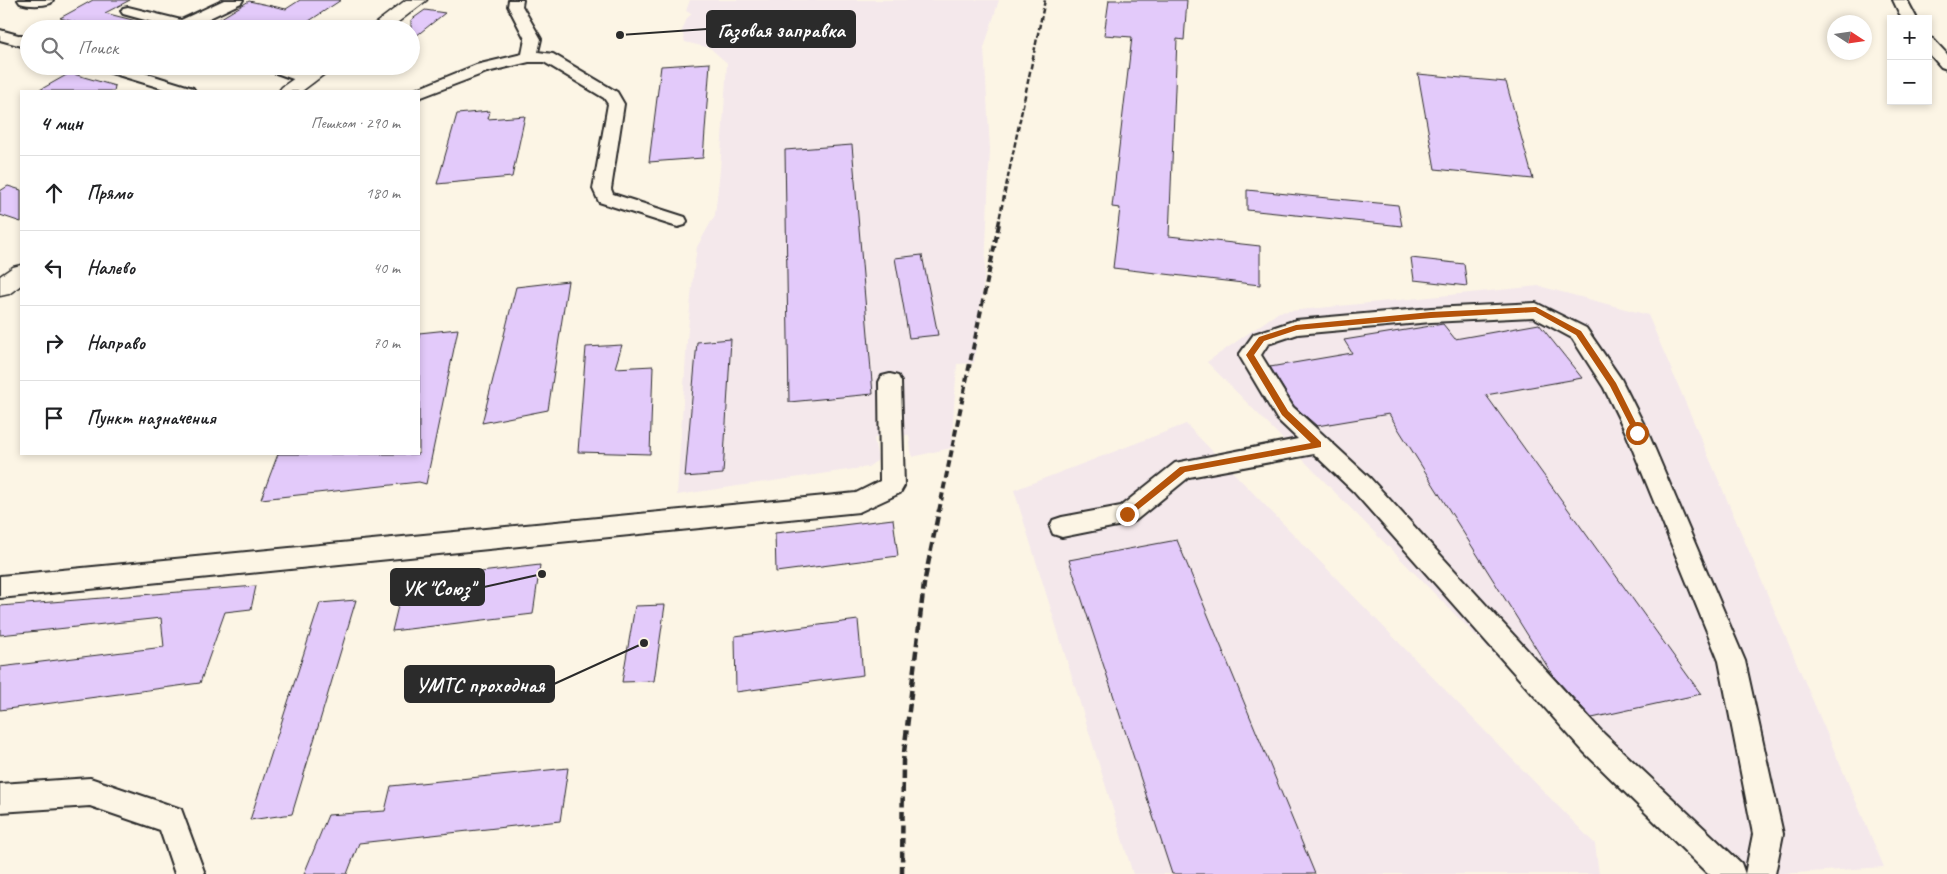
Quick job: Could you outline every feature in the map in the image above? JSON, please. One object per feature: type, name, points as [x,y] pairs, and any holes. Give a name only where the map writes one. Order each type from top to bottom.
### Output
[{"type":"main road","points":[[390,20],[418,0]]},
{"type":"main road","points":[[290,90],[313,75]]},
{"type":"main road","points":[[0,288],[20,274]]},
{"type":"street","points":[[25,0],[46,0]]},
{"type":"street","points":[[198,20],[236,0]]},
{"type":"street","points":[[516,0],[515,6],[533,39],[529,57]]},
{"type":"street","points":[[1900,0],[1908,15]]},
{"type":"street","points":[[128,11],[160,20]]},
{"type":"street","points":[[0,35],[20,41]]},
{"type":"street","points":[[1932,47],[1947,64]]},
{"type":"street","points":[[420,93],[482,68],[529,57],[547,57],[611,95],[616,104],[602,189],[605,198],[678,221]]},
{"type":"street","points":[[134,75],[183,90]]},
{"type":"street","points":[[296,75],[307,79]]},
{"type":"street","points":[[1730,874],[1594,743],[1362,485],[1285,413],[1250,355],[1261,339],[1296,327],[1431,315],[1536,310],[1579,333],[1613,385],[1637,433],[1732,661],[1768,834],[1760,874]]},
{"type":"street","points":[[0,586],[859,502],[892,486],[890,382]]},
{"type":"street","points":[[1062,527],[1127,514],[1182,469],[1318,444]]},
{"type":"street","points":[[0,798],[90,792],[171,819],[190,874]]},
{"type":"shaded area","points":[[690,0],[999,0],[984,48],[990,149],[985,270],[974,363],[957,364],[951,448],[912,457],[909,435],[874,438],[878,460],[868,467],[677,495],[693,276],[697,247],[715,215],[727,63],[710,48],[685,42],[682,31],[687,18],[692,14],[686,11]]},
{"type":"shaded area","points":[[1539,286],[1648,315],[1884,867],[1781,874],[1710,874],[1207,362],[1279,312]]},
{"type":"shaded area","points":[[1186,424],[1595,844],[1599,874],[1133,874],[1014,490]]},
{"type":"building","points":[[93,0],[130,0],[105,13],[132,20],[67,20],[60,18]]},
{"type":"building","points":[[300,0],[341,0],[311,20],[218,20],[249,1],[286,9]]},
{"type":"building","points":[[1109,0],[1187,0],[1184,40],[1177,39],[1169,236],[1260,246],[1260,285],[1113,268],[1120,208],[1112,207],[1132,37],[1104,35]]},
{"type":"building","points":[[425,10],[445,13],[420,33],[420,20],[411,20]]},
{"type":"building","points":[[710,63],[703,158],[649,162],[661,66]]},
{"type":"building","points":[[1418,74],[1506,82],[1533,179],[1435,169]]},
{"type":"building","points":[[66,75],[77,75],[115,86],[114,90],[40,90]]},
{"type":"building","points":[[490,111],[488,119],[525,116],[512,177],[437,184],[457,114]]},
{"type":"building","points":[[852,145],[873,394],[789,402],[785,150]]},
{"type":"building","points":[[8,186],[20,190],[20,222],[0,215],[0,191]]},
{"type":"building","points":[[1247,190],[1398,205],[1402,226],[1247,210]]},
{"type":"building","points":[[922,255],[938,335],[909,338],[895,258]]},
{"type":"building","points":[[1411,258],[1464,264],[1467,286],[1414,280]]},
{"type":"building","points":[[568,281],[548,410],[482,423],[516,287]]},
{"type":"building","points":[[1443,324],[1455,339],[1539,324],[1582,378],[1486,395],[1701,694],[1592,718],[1554,677],[1389,414],[1317,426],[1294,406],[1270,367],[1352,353],[1344,340]]},
{"type":"building","points":[[458,329],[426,484],[419,482],[261,499],[278,455],[420,455],[420,333]]},
{"type":"building","points":[[731,339],[723,474],[685,477],[697,342]]},
{"type":"building","points":[[622,345],[615,368],[653,366],[650,454],[578,452],[586,347]]},
{"type":"building","points":[[893,519],[898,556],[776,572],[775,533]]},
{"type":"building","points":[[1177,540],[1315,874],[1172,874],[1069,560]]},
{"type":"building","points":[[540,565],[533,614],[392,631],[404,581]]},
{"type":"building","points":[[256,586],[251,609],[225,612],[200,683],[0,710],[0,667],[164,647],[161,618],[0,635],[0,606]]},
{"type":"building","points":[[356,600],[292,814],[250,820],[320,603]]},
{"type":"building","points":[[665,605],[654,681],[622,682],[635,606]]},
{"type":"building","points":[[858,620],[863,675],[736,692],[735,636]]},
{"type":"building","points":[[568,768],[560,821],[359,843],[347,874],[304,874],[328,815],[385,811],[391,786]]},
{"type":"railway","points":[[998,225],[1045,0]]},
{"type":"railway","points":[[939,511],[999,224]]},
{"type":"railway","points":[[902,874],[903,761],[924,584],[939,510]]},
{"type":"place","name":"Газовая заправка","points":[[620,35]]},
{"type":"place","name":"УК \"Союз\"","points":[[542,574]]},
{"type":"place","name":"УМТС проходная","points":[[644,643]]},
{"type":"route","points":[[1127,514],[1182,469],[1318,444],[1285,413],[1250,355],[1261,339],[1296,327],[1431,315],[1536,310],[1579,333],[1613,385],[1637,433]]}]
